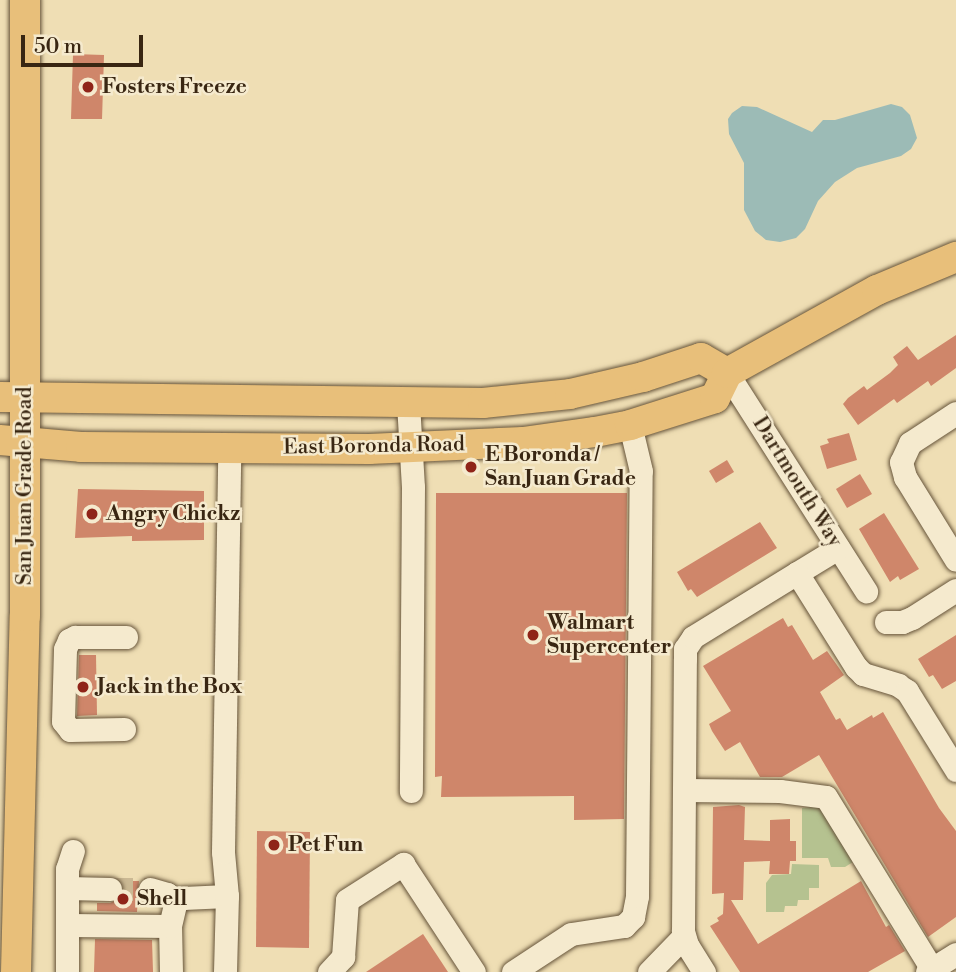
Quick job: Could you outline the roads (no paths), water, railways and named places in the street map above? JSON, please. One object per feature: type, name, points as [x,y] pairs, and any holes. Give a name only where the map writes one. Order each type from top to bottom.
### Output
[{"type":"main road","name":"San Juan Grade Road","points":[[16,972],[12,397],[25,0]]},
{"type":"main road","name":"East Boronda Road","points":[[13,441],[81,447],[412,448],[523,442],[630,425],[715,398],[727,373],[877,290],[956,257]]},
{"type":"main road","name":"East Boronda Road","points":[[12,397],[483,403],[550,397],[643,376],[701,358],[727,373]]},
{"type":"street","name":"Dartmouth Way","points":[[727,373],[866,591]]},
{"type":"street","points":[[408,403],[412,448],[411,791]]},
{"type":"street","points":[[956,413],[910,443],[901,462],[905,477],[956,560]]},
{"type":"street","points":[[513,972],[571,934],[624,926],[633,916],[636,896],[641,471],[630,425]]},
{"type":"street","points":[[225,972],[227,896],[223,852],[229,448]]},
{"type":"street","points":[[704,972],[683,937],[687,643],[702,631],[838,548]]},
{"type":"street","points":[[797,573],[856,667],[863,674],[898,685],[907,691],[956,770]]},
{"type":"street","points":[[886,622],[902,622],[956,590]]},
{"type":"street","points":[[124,729],[70,730],[62,721],[65,649],[69,640],[75,637],[126,637]]},
{"type":"street","points":[[685,790],[780,791],[826,797],[929,971],[956,954]]},
{"type":"street","points":[[67,972],[67,869],[73,851]]},
{"type":"street","points":[[329,972],[343,957],[347,900],[402,864],[474,972]]},
{"type":"street","points":[[67,888],[110,888]]},
{"type":"street","points":[[150,889],[167,894],[176,901]]},
{"type":"street","points":[[171,972],[170,926],[172,907],[176,901],[183,898],[227,896]]},
{"type":"street","points":[[68,925],[170,926]]},
{"type":"street","points":[[649,972],[683,937]]},
{"type":"water","points":[[891,104],[902,107],[910,115],[917,138],[911,149],[901,156],[857,168],[835,182],[818,201],[805,229],[796,238],[780,242],[766,240],[755,231],[744,210],[744,163],[729,134],[728,119],[732,113],[742,106],[757,107],[812,132],[823,120],[835,120]]},
{"type":"tunnel","points":[[110,889],[150,889]]},
{"type":"place","name":"Fosters Freeze","points":[[88,87]]},
{"type":"place","name":"E Boronda / San Juan Grade","points":[[471,467]]},
{"type":"place","name":"Angry Chickz","points":[[92,514]]},
{"type":"place","name":"Walmart Supercenter","points":[[533,635]]},
{"type":"place","name":"Jack in the Box","points":[[83,687]]},
{"type":"place","name":"Pet Fun","points":[[274,845]]},
{"type":"place","name":"Shell","points":[[123,899]]}]
